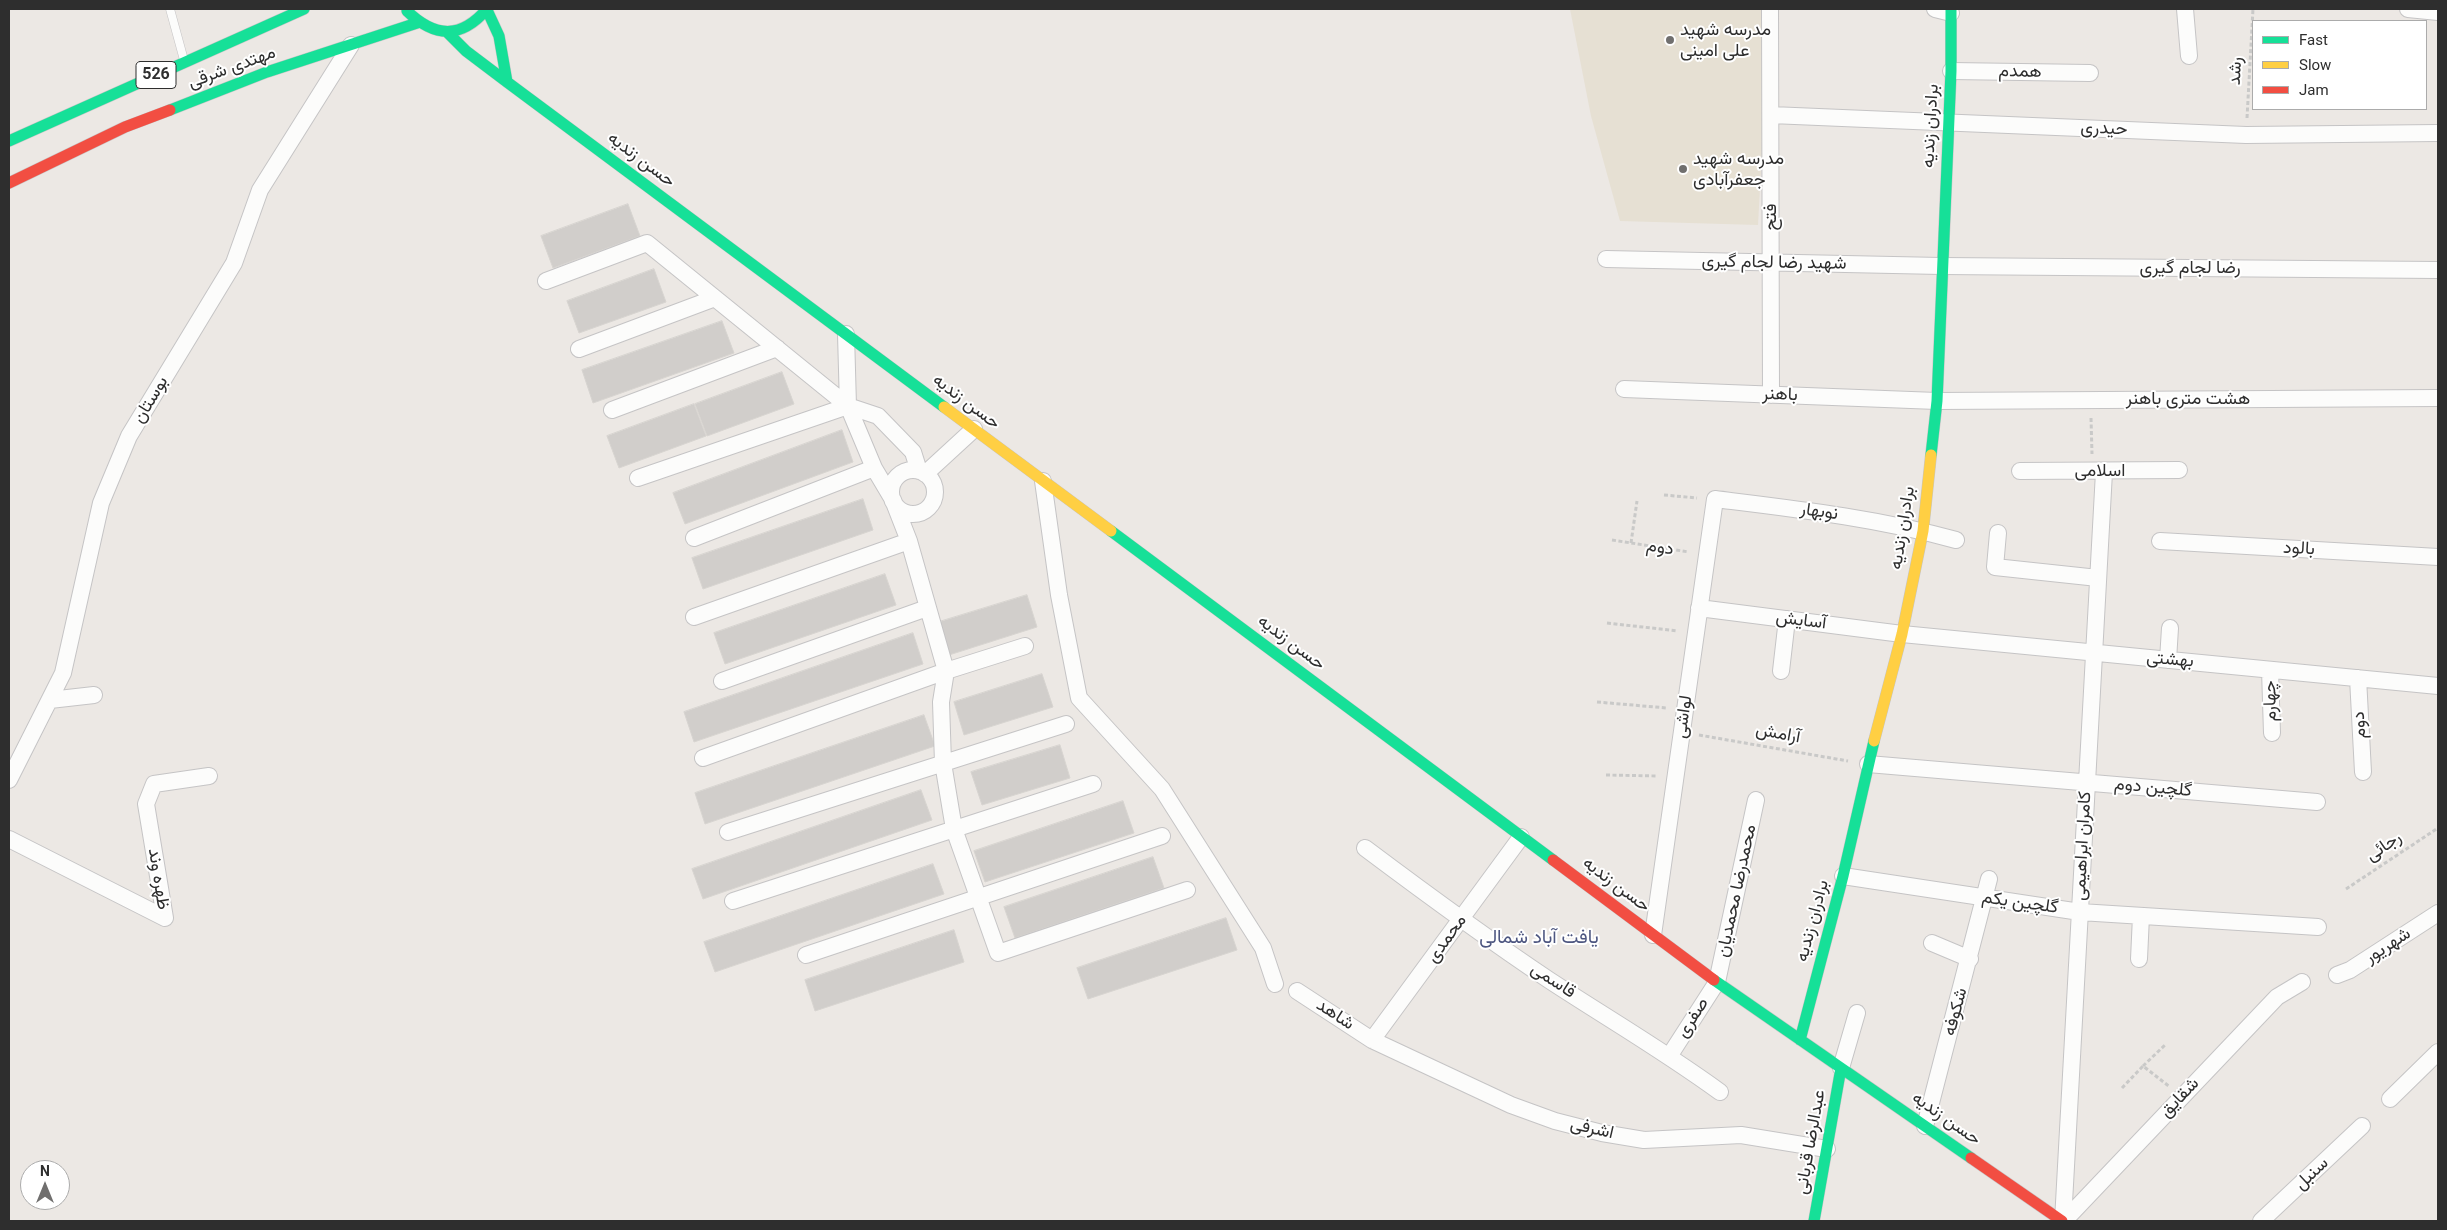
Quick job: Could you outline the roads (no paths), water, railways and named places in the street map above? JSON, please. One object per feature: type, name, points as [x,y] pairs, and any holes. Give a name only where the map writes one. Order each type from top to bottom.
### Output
[{"type":"street","name":"مهتدی شرقی","points":[[9,141],[304,9]]},
{"type":"street","points":[[406,9],[417,23],[432,30],[447,32],[463,29],[476,22],[487,9],[499,36],[507,82]]},
{"type":"street","name":"فتح","points":[[1770,9],[1771,395]]},
{"type":"street","points":[[1935,9],[1951,11]]},
{"type":"street","points":[[2185,9],[2189,56]]},
{"type":"street","points":[[2408,9],[2438,12]]},
{"type":"street","name":"برادران زندیه","points":[[1800,1040],[1843,876],[1868,764],[1902,634],[1923,531],[1937,401],[1941,266],[1951,71],[1951,11]]},
{"type":"street","name":"مهتدی شرقی","points":[[9,183],[125,127],[268,72],[417,23]]},
{"type":"street","name":"حسن زندیه","points":[[447,32],[466,51],[507,82],[1653,935],[1800,1040],[2063,1221]]},
{"type":"street","name":"بوستان","points":[[9,780],[63,673],[101,503],[129,436],[234,263],[260,190],[296,136],[351,45]]},
{"type":"street","name":"همدم","points":[[1951,71],[2090,73]]},
{"type":"street","name":"حیدری","points":[[1771,115],[2246,135],[2438,132]]},
{"type":"street","points":[[546,281],[647,243],[848,406],[878,416],[913,452],[922,473],[934,486],[934,501],[930,507],[916,514],[902,511],[893,500],[874,468],[848,406],[846,334]]},
{"type":"street","name":"شهید رضا لجام گیری","points":[[1606,259],[1941,266]]},
{"type":"street","name":"رضا لجام گیری","points":[[1941,266],[2438,270]]},
{"type":"street","points":[[579,349],[715,298]]},
{"type":"street","points":[[612,410],[777,348]]},
{"type":"street","name":"باهنر","points":[[1624,389],[1937,401]]},
{"type":"street","name":"هشت متری باهنر","points":[[1937,401],[2438,398]]},
{"type":"street","points":[[638,478],[848,406]]},
{"type":"street","points":[[922,473],[974,430]]},
{"type":"street","points":[[694,538],[874,468]]},
{"type":"street","name":"اسلامی","points":[[2020,471],[2180,470]]},
{"type":"street","points":[[922,473],[912,471],[899,475],[892,486],[893,500],[909,541],[946,671],[941,702],[943,763],[954,829],[976,898],[998,954],[1187,890]]},
{"type":"street","name":"کامران ابراهیمی","points":[[2063,1221],[2098,578],[2098,472]]},
{"type":"street","points":[[1043,481],[1059,595],[1079,698],[1162,789],[1263,948],[1275,984]]},
{"type":"street","name":"نوبهار","points":[[1715,499],[1838,514],[1923,531]]},
{"type":"street","name":"لواشی","points":[[1653,935],[1715,499]]},
{"type":"street","points":[[1923,531],[1956,540]]},
{"type":"street","points":[[1998,534],[1995,567],[2098,578]]},
{"type":"street","points":[[694,616],[909,541]]},
{"type":"street","name":"بالود","points":[[2160,541],[2438,557]]},
{"type":"street","points":[[722,681],[927,608]]},
{"type":"street","name":"آسایش","points":[[1699,608],[1902,634]]},
{"type":"street","points":[[1781,671],[1786,619]]},
{"type":"street","points":[[2168,660],[2170,628]]},
{"type":"street","name":"بهشتی","points":[[1902,634],[2438,686]]},
{"type":"street","points":[[703,758],[946,671],[1025,646]]},
{"type":"street","name":"چهارم","points":[[2270,670],[2272,733]]},
{"type":"street","name":"دوم","points":[[2358,678],[2363,772]]},
{"type":"street","points":[[50,700],[94,695]]},
{"type":"street","points":[[728,832],[1066,724]]},
{"type":"street","name":"گلچین دوم","points":[[1868,764],[2317,802]]},
{"type":"street","name":"ظهره وند","points":[[9,839],[165,918],[146,804],[154,784],[209,776]]},
{"type":"street","points":[[733,901],[1093,784]]},
{"type":"street","name":"محمدرضا محمدیان","points":[[1717,982],[1756,800]]},
{"type":"street","points":[[806,955],[1162,836]]},
{"type":"street","name":"محمدی","points":[[1372,1040],[1521,837]]},
{"type":"street","name":"قاسمی","points":[[1365,848],[1461,921],[1551,981],[1670,1055],[1720,1092]]},
{"type":"street","name":"گلچین یکم","points":[[1843,876],[2080,912],[2318,927]]},
{"type":"street","name":"شکوفه","points":[[1925,1126],[1986,898],[1989,879]]},
{"type":"street","name":"شهریور","points":[[2337,975],[2350,970],[2438,914]]},
{"type":"street","points":[[2139,958],[2141,916]]},
{"type":"street","points":[[1932,943],[1970,959]]},
{"type":"street","name":"صفری","points":[[1670,1055],[1717,982]]},
{"type":"street","name":"شقایق","points":[[2063,1221],[2277,997],[2302,982]]},
{"type":"street","name":"شاهد","points":[[1297,991],[1372,1040]]},
{"type":"street","points":[[1841,1068],[1856,1013]]},
{"type":"street","name":"اشرفی","points":[[1372,1040],[1511,1105],[1555,1121],[1602,1133],[1644,1140],[1741,1136],[1827,1149]]},
{"type":"street","points":[[2390,1099],[2438,1052]]},
{"type":"street","name":"عبدالرضا قربانی","points":[[1814,1221],[1841,1068]]},
{"type":"street","name":"سنبل","points":[[2261,1221],[2362,1126]]},
{"type":"lane","points":[[170,9],[185,62]]},
{"type":"place","name":"مدرسه شهید علی امینی","points":[[1670,40]]},
{"type":"place","name":"مدرسه شهید جعفرآبادی","points":[[1683,169]]},
{"type":"district","name":"یافت آباد شمالی","points":[[1539,938]]}]
